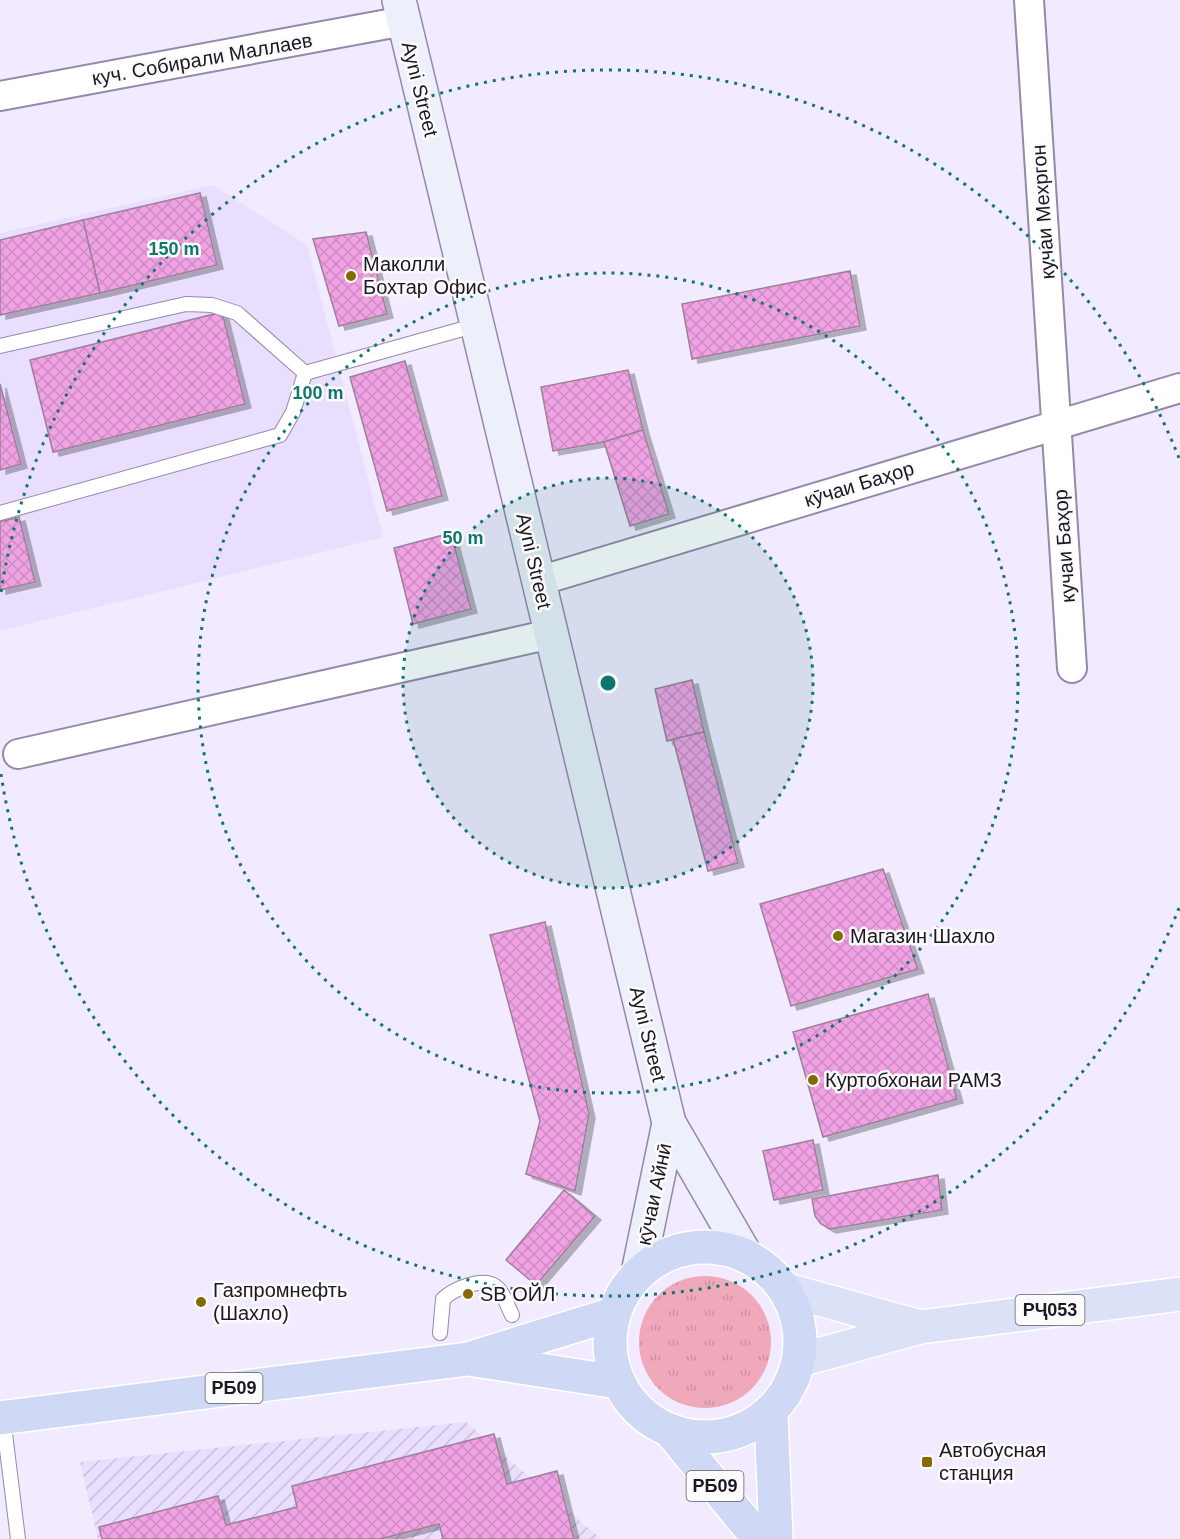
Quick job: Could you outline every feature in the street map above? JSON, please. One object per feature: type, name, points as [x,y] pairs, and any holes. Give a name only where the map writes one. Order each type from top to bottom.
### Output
[{"type":"highway","points":[[689,1247],[745,1254],[769,1269],[787,1290],[801,1324],[800,1360],[790,1389],[771,1413],[724,1436],[672,1433],[639,1413],[617,1382],[609,1348],[613,1314],[623,1292],[638,1273],[689,1247]]},
{"type":"highway","name":"РБ09","points":[[2,1418],[468,1359],[613,1314]]},
{"type":"highway","name":"РБ09","points":[[468,1359],[617,1382]]},
{"type":"highway","points":[[771,1413],[776,1539]]},
{"type":"highway","name":"РБ09","points":[[672,1433],[759,1539]]},
{"type":"main road","name":"Ayni Street","points":[[401,11],[669,1123]]},
{"type":"main road","name":"кӯчаи Айнӣ","points":[[669,1123],[745,1254]]},
{"type":"main road","name":"кӯчаи Айнӣ","points":[[638,1273],[669,1123]]},
{"type":"main road","points":[[787,1290],[920,1327]]},
{"type":"main road","name":"РҶ053","points":[[920,1327],[1180,1294]]},
{"type":"main road","points":[[800,1360],[920,1327]]},
{"type":"street","name":"кучаи Мехргон","points":[[1029,0],[1056,424]]},
{"type":"street","name":"куч. Собирали Маллаев","points":[[0,96],[401,11]]},
{"type":"street","name":"кӯчаи Баҳор","points":[[539,581],[1180,388]]},
{"type":"street","name":"кучаи Баҳор","points":[[1056,424],[1072,668]]},
{"type":"street","points":[[18,754],[551,634]]},
{"type":"lane","points":[[0,346],[186,304],[212,305],[237,313],[305,374]]},
{"type":"lane","points":[[305,374],[477,325]]},
{"type":"lane","points":[[0,513],[280,435],[293,412],[305,374]]},
{"type":"lane","points":[[440,1333],[443,1299],[452,1290],[488,1283],[497,1287],[512,1315]]},
{"type":"lane","points":[[2,1418],[18,1539]]},
{"type":"shaded area","points":[[213,185],[307,245],[383,537],[0,631],[0,233]]},
{"type":"shaded area","points":[[466,1422],[601,1539],[98,1539],[80,1462]]},
{"type":"green space","points":[[705,1276],[730,1281],[752,1295],[766,1317],[771,1342],[766,1367],[752,1389],[730,1403],[705,1408],[680,1403],[658,1389],[644,1367],[639,1342],[644,1317],[658,1295],[680,1281]]},
{"type":"building","points":[[200,193],[217,265],[100,293],[83,220]]},
{"type":"building","points":[[83,220],[100,293],[0,315],[0,240]]},
{"type":"building","name":"Маколли Бохтар Офис","points":[[366,232],[387,314],[339,326],[313,239]]},
{"type":"building","points":[[850,271],[860,326],[692,359],[682,304]]},
{"type":"building","points":[[222,312],[245,404],[53,452],[30,360]]},
{"type":"building","points":[[405,361],[442,496],[387,511],[350,377]]},
{"type":"building","points":[[628,370],[643,430],[604,442],[553,451],[541,387]]},
{"type":"building","points":[[0,384],[21,464],[0,470]]},
{"type":"building","points":[[643,430],[669,514],[630,526],[604,442]]},
{"type":"building","points":[[19,517],[35,582],[0,590],[0,522]]},
{"type":"building","points":[[451,533],[471,609],[413,624],[394,548]]},
{"type":"building","points":[[692,680],[704,732],[667,741],[655,689]]},
{"type":"building","points":[[704,732],[738,863],[708,871],[673,739]]},
{"type":"building","name":"Магазин Шахло","points":[[883,869],[918,969],[791,1006],[760,904]]},
{"type":"building","points":[[545,922],[589,1114],[575,1191],[526,1174],[540,1121],[490,935]]},
{"type":"building","name":"Куртобхонаи РАМЗ","points":[[928,994],[957,1099],[823,1137],[793,1032]]},
{"type":"building","points":[[813,1140],[823,1190],[774,1200],[763,1151]]},
{"type":"building","points":[[938,1175],[942,1210],[830,1229],[821,1224],[815,1216],[812,1199]]},
{"type":"building","points":[[564,1190],[595,1216],[536,1285],[506,1260]]},
{"type":"building","points":[[494,1434],[507,1484],[557,1471],[574,1539],[443,1539],[439,1524],[380,1539],[102,1539],[99,1527],[218,1496],[226,1525],[297,1507],[292,1486]]},
{"type":"place","name":"Маколли Бохтар Офис","points":[[351,276]]},
{"type":"place","name":"Магазин Шахло","points":[[838,936]]},
{"type":"place","name":"Куртобхонаи РАМЗ","points":[[813,1080]]},
{"type":"place","name":"SB ОЙЛ","points":[[468,1294]]},
{"type":"place","name":"Газпромнефть (Шахло)","points":[[201,1302]]},
{"type":"place","name":"Автобусная станция","points":[[927,1462]]}]
